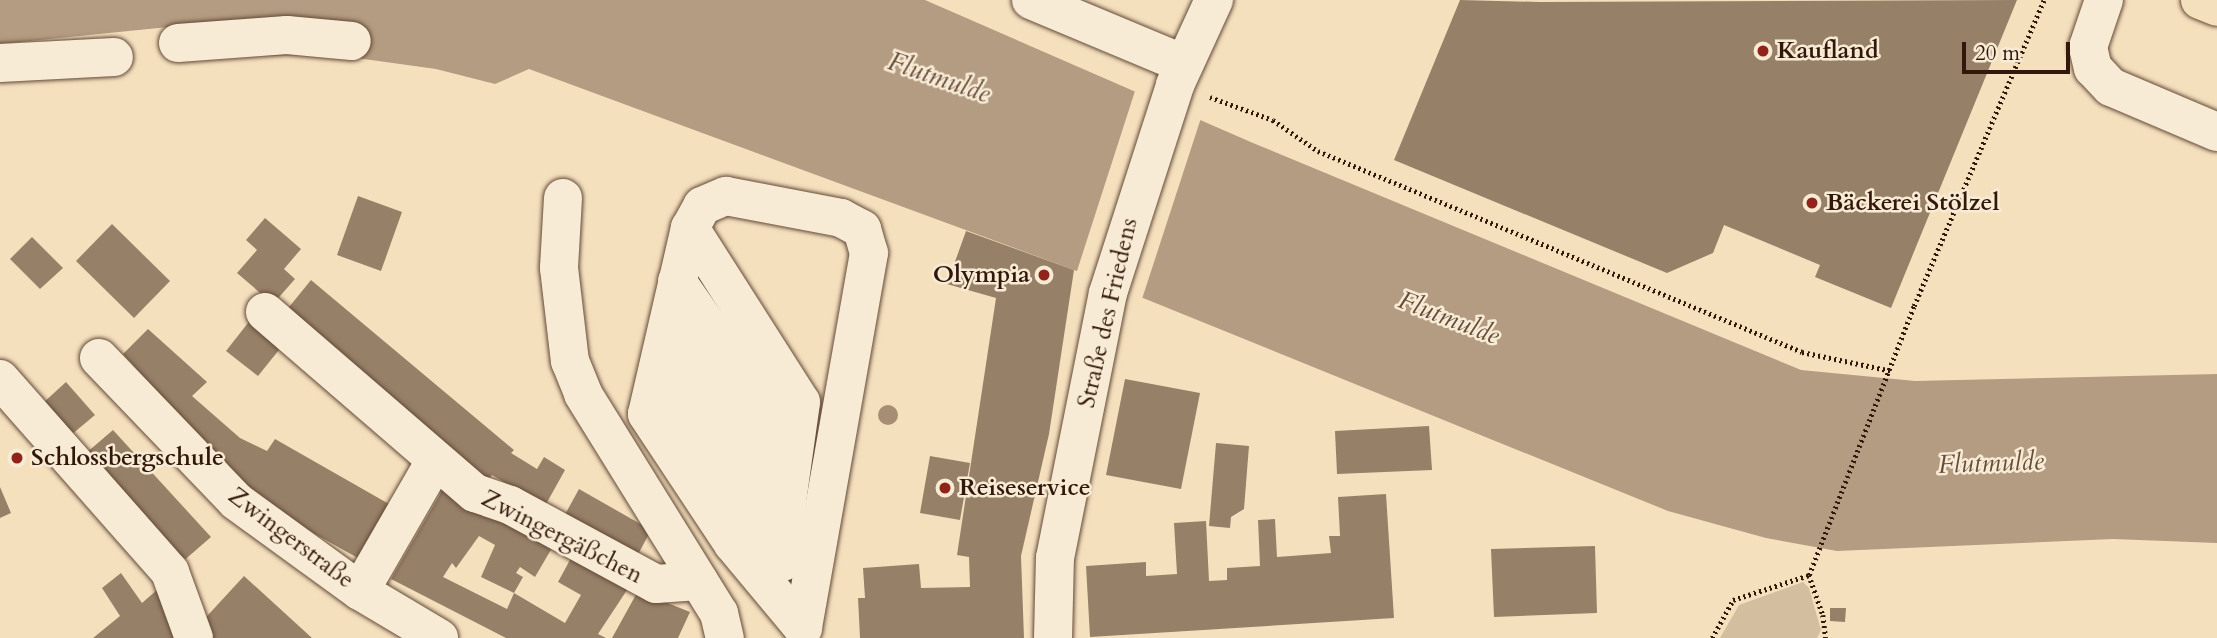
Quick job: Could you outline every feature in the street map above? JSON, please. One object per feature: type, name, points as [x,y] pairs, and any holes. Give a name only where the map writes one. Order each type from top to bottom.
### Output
[{"type":"main road","points":[[2200,0],[2217,7]]},
{"type":"street","points":[[1031,0],[1176,84]]},
{"type":"street","name":"Straße des Friedens","points":[[1053,638],[1055,558],[1108,293],[1176,84],[1214,0]]},
{"type":"street","points":[[2104,0],[2088,47],[2093,68],[2111,87],[2217,132]]},
{"type":"street","points":[[178,43],[287,35],[352,41]]},
{"type":"street","points":[[0,63],[114,57]]},
{"type":"street","points":[[726,196],[841,218],[862,229],[869,253],[803,633],[733,544],[647,414],[690,228],[702,206],[726,196]]},
{"type":"street","points":[[563,198],[559,268],[570,361],[583,394],[719,613],[724,638]]},
{"type":"street","points":[[690,228],[801,402],[785,498],[780,551]]},
{"type":"street","points":[[677,281],[793,448]]},
{"type":"street","name":"Zwingergäßchen","points":[[265,312],[475,493],[510,505],[656,584],[699,581]]},
{"type":"street","points":[[668,330],[785,498]]},
{"type":"street","name":"Zwingerstraße","points":[[99,358],[236,501],[360,591],[439,638]]},
{"type":"street","points":[[657,373],[780,551],[803,633]]},
{"type":"street","points":[[0,379],[170,572],[194,638]]},
{"type":"street","points":[[360,591],[435,461]]},
{"type":"path","points":[[1826,638],[1824,615],[1809,575],[1812,559],[1892,371],[1914,306],[2044,0]]},
{"type":"path","points":[[1176,84],[1273,120],[1318,152],[1802,352],[1892,371]]},
{"type":"path","points":[[1712,638],[1733,600],[1809,575]]},
{"type":"shaded area","points":[[1803,582],[1809,588],[1821,630],[1817,638],[1720,638],[1739,605]]},
{"type":"water","name":"Flutmulde","points":[[0,0],[925,0],[1253,143],[1801,370],[1915,381],[2217,374],[2217,543],[2113,539],[1837,551],[1766,538],[1668,511],[1074,270],[529,69],[495,84],[436,69],[335,55],[241,56],[208,23],[0,44]]},
{"type":"pier","points":[[1135,91],[1201,118],[1141,302],[1076,274]]},
{"type":"building","points":[[1460,0],[2017,0],[1891,308],[1815,277],[1820,265],[1724,225],[1713,253],[1667,273],[1394,160]]},
{"type":"building","points":[[358,196],[402,212],[381,271],[337,255]]},
{"type":"building","points":[[265,218],[301,249],[284,269],[295,279],[273,304],[237,273],[257,250],[246,240]]},
{"type":"building","points":[[112,224],[170,281],[134,318],[76,261]]},
{"type":"building","points":[[966,231],[1074,270],[1049,434],[1021,556],[1024,638],[860,638],[858,598],[865,598],[863,568],[919,564],[921,588],[970,587],[969,557],[957,555],[996,298],[947,284]]},
{"type":"building","points":[[32,237],[63,268],[40,289],[10,259]]},
{"type":"building","points":[[311,280],[514,450],[511,453],[537,469],[544,457],[565,470],[545,506],[492,475],[486,482],[285,312]]},
{"type":"building","points":[[255,314],[287,340],[258,376],[226,351]]},
{"type":"building","points":[[148,329],[207,382],[192,396],[240,438],[267,451],[275,439],[396,508],[365,562],[281,515],[243,487],[123,354]]},
{"type":"building","points":[[1125,379],[1200,393],[1181,489],[1106,475]]},
{"type":"building","points":[[66,382],[95,415],[71,435],[43,403]]},
{"type":"building","points":[[1429,426],[1432,470],[1337,474],[1335,431]]},
{"type":"building","points":[[113,430],[211,537],[181,563],[85,454]]},
{"type":"building","points":[[1216,443],[1249,446],[1244,509],[1231,517],[1230,528],[1209,526]]},
{"type":"building","name":"Reiseservice","points":[[930,456],[970,463],[960,520],[920,513]]},
{"type":"building","points":[[450,477],[552,548],[535,577],[520,567],[516,573],[523,577],[514,593],[565,623],[581,595],[558,582],[571,558],[629,587],[598,634],[606,638],[506,638],[391,579]],"holes":[[[479,536],[495,545],[481,577],[514,593],[507,609],[443,577],[452,563],[456,568]]]},
{"type":"building","name":"Schlossbergschule","points":[[0,487],[11,513],[0,518]]},
{"type":"building","points":[[579,489],[651,530],[634,562],[562,520]]},
{"type":"building","points":[[1386,494],[1394,618],[1090,637],[1086,566],[1146,562],[1146,576],[1177,574],[1174,523],[1206,521],[1209,581],[1227,580],[1227,568],[1260,566],[1258,520],[1275,519],[1277,557],[1331,553],[1329,536],[1340,536],[1338,497]]},
{"type":"building","points":[[1595,546],[1597,613],[1494,617],[1491,549]]},
{"type":"building","points":[[121,573],[142,603],[158,589],[184,638],[93,638],[120,616],[102,588]]},
{"type":"building","points":[[244,576],[312,638],[209,638],[197,627]]},
{"type":"building","points":[[638,591],[690,612],[678,638],[612,638]]},
{"type":"building","points":[[1830,608],[1846,608],[1845,622],[1830,621]]},
{"type":"place","name":"Kaufland","points":[[1763,51]]},
{"type":"place","name":"Bäckerei Stölzel","points":[[1812,203]]},
{"type":"place","name":"Olympia","points":[[1044,275]]},
{"type":"place","name":"Schlossbergschule","points":[[17,458]]},
{"type":"place","name":"Reiseservice","points":[[945,488]]}]
